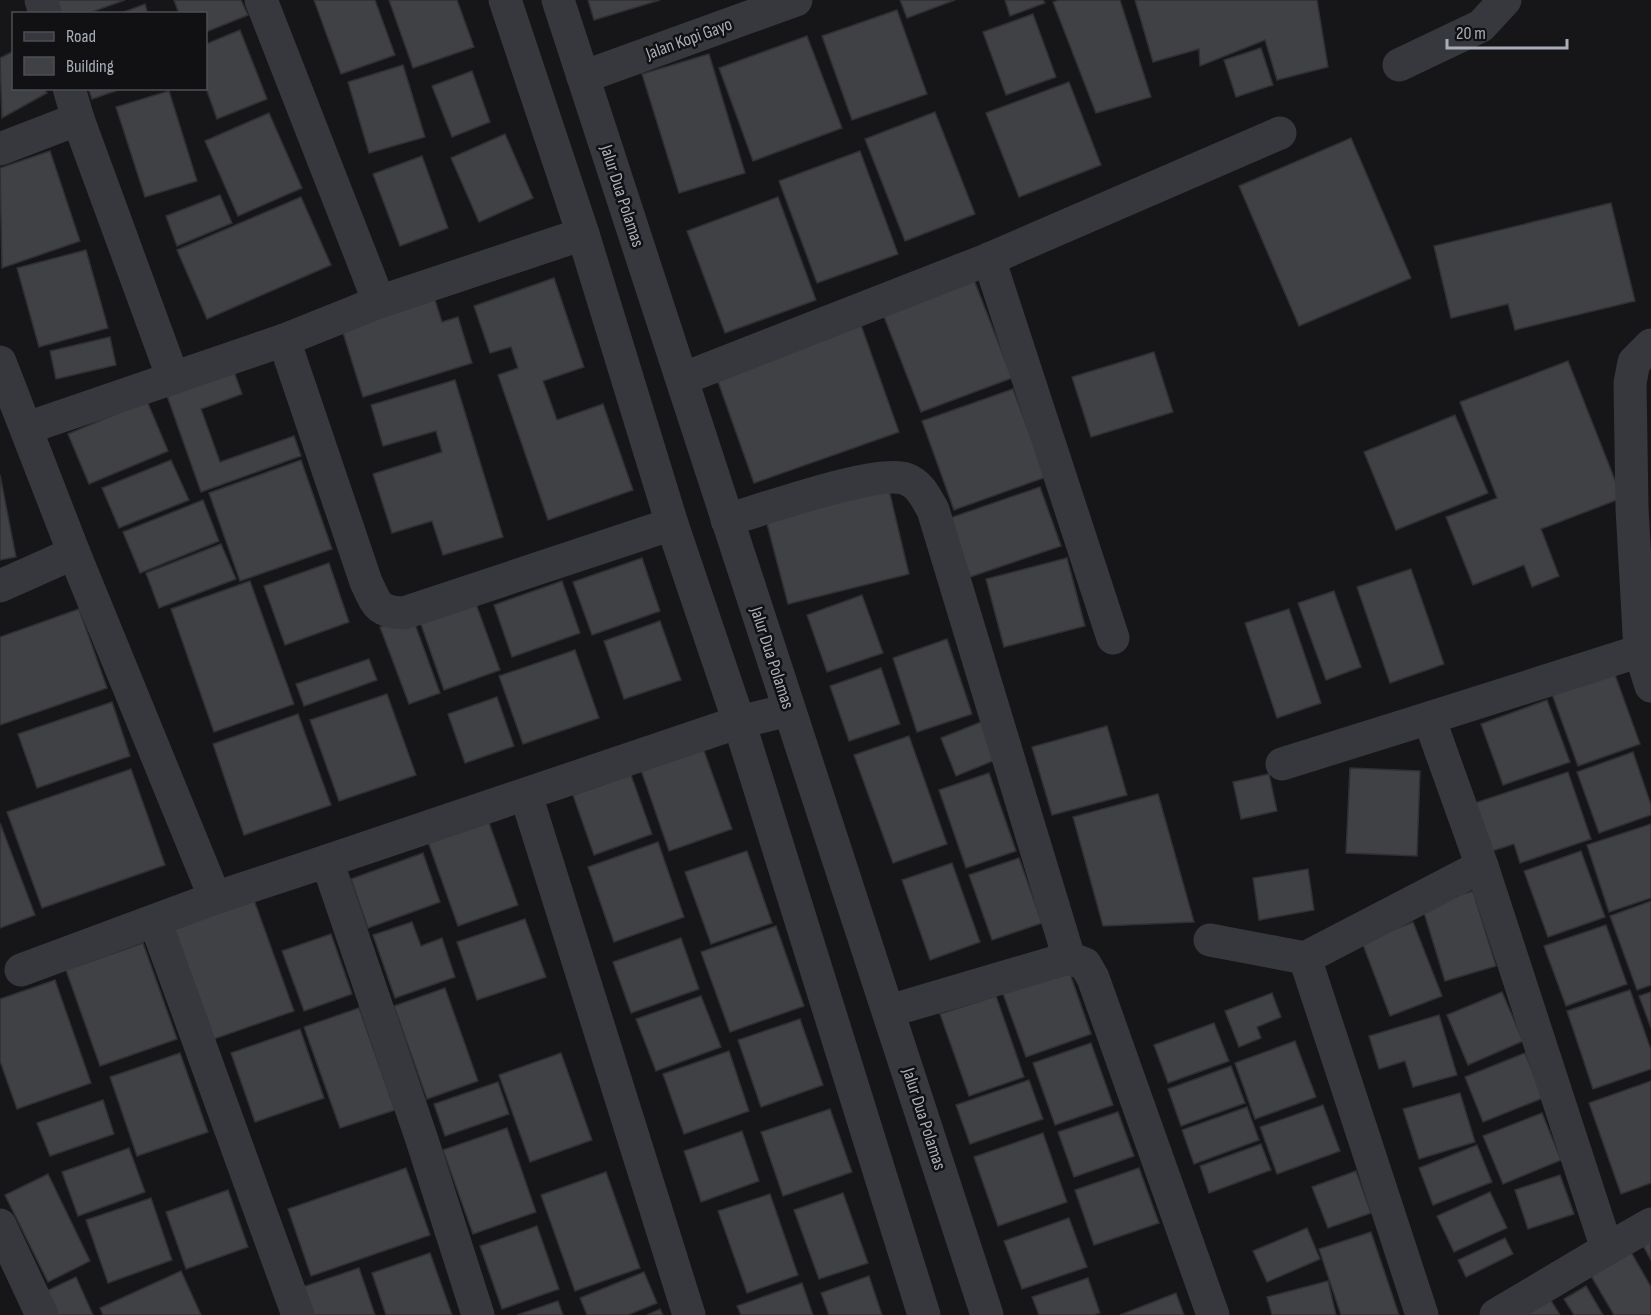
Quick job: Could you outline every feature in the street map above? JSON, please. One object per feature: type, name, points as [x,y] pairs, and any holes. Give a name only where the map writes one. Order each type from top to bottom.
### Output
[{"type":"street","points":[[261,0],[379,302]]},
{"type":"street","points":[[505,0],[583,234],[672,524],[739,722],[924,1315]]},
{"type":"street","name":"Jalur Dua Polamas","points":[[558,0],[987,1315]]},
{"type":"street","name":"Jalan Kopi Gayo","points":[[583,77],[796,0]]},
{"type":"street","points":[[1399,65],[1481,26],[1505,0]]},
{"type":"street","points":[[0,149],[74,104],[173,378]]},
{"type":"street","points":[[682,379],[989,259],[1280,133]]},
{"type":"street","points":[[27,428],[284,340],[379,302],[583,234]]},
{"type":"street","points":[[989,259],[1113,638]]},
{"type":"street","points":[[284,340],[366,582],[377,607],[389,613],[404,613],[672,524]]},
{"type":"street","points":[[1651,345],[1634,362],[1630,383],[1632,508],[1640,651],[1651,686]]},
{"type":"street","points":[[0,362],[74,554],[216,898]]},
{"type":"street","points":[[727,520],[863,481],[891,477],[905,478],[916,484],[925,494],[933,510],[1069,958]]},
{"type":"street","points":[[0,586],[74,554]]},
{"type":"street","points":[[1282,764],[1640,651]]},
{"type":"street","points":[[21,970],[216,898],[739,722],[789,710]]},
{"type":"street","points":[[1429,718],[1482,866],[1607,1250]]},
{"type":"street","points":[[526,795],[689,1315]]},
{"type":"street","points":[[327,861],[422,1140],[478,1315]]},
{"type":"street","points":[[1210,940],[1305,958],[1482,866]]},
{"type":"street","points":[[155,921],[298,1315]]},
{"type":"street","points":[[889,1011],[1069,958],[1085,964],[1093,978],[1213,1315]]},
{"type":"street","points":[[1305,958],[1422,1315]]},
{"type":"street","points":[[1496,1315],[1651,1224]]},
{"type":"street","points":[[0,1225],[42,1315]]},
{"type":"building","points":[[57,0],[125,0],[92,12],[61,12]]},
{"type":"building","points":[[174,0],[241,0],[248,15],[207,32],[207,12],[178,12]]},
{"type":"building","points":[[314,0],[375,0],[395,55],[341,74]]},
{"type":"building","points":[[389,0],[457,0],[474,47],[413,68]]},
{"type":"building","points":[[588,0],[660,0],[594,20]]},
{"type":"building","points":[[900,0],[955,0],[907,18]]},
{"type":"building","points":[[1005,0],[1043,0],[1045,3],[1010,16]]},
{"type":"building","points":[[1059,0],[1120,0],[1151,97],[1096,113],[1053,2]]},
{"type":"building","points":[[1135,0],[1317,0],[1328,67],[1277,80],[1265,40],[1200,66],[1199,49],[1153,62]]},
{"type":"building","points":[[145,4],[147,12],[124,12]]},
{"type":"building","points":[[897,10],[927,94],[852,120],[822,36]]},
{"type":"building","points":[[1033,14],[1056,77],[1006,95],[983,32]]},
{"type":"building","points":[[240,30],[267,99],[217,119],[207,90],[207,44]]},
{"type":"building","points":[[807,36],[842,128],[753,161],[719,68]]},
{"type":"building","points":[[1261,48],[1273,85],[1236,97],[1224,60]]},
{"type":"building","points":[[12,52],[12,90],[45,90],[47,93],[2,118],[0,58]]},
{"type":"building","points":[[709,54],[745,173],[679,193],[642,74]]},
{"type":"building","points":[[403,65],[425,137],[369,153],[348,82]]},
{"type":"building","points":[[472,71],[490,122],[452,137],[432,86]]},
{"type":"building","points":[[1069,82],[1101,165],[1019,197],[986,113]]},
{"type":"building","points":[[89,90],[118,90],[92,99]]},
{"type":"building","points":[[169,91],[197,181],[145,197],[116,107]]},
{"type":"building","points":[[935,112],[975,214],[905,241],[865,139]]},
{"type":"building","points":[[269,113],[302,188],[238,216],[205,141]]},
{"type":"building","points":[[505,134],[533,198],[479,222],[451,158]]},
{"type":"building","points":[[1351,138],[1411,278],[1299,326],[1239,186]]},
{"type":"building","points":[[50,151],[80,241],[2,268],[0,168]]},
{"type":"building","points":[[860,151],[898,254],[817,283],[779,181]]},
{"type":"building","points":[[422,156],[448,228],[400,246],[373,174]]},
{"type":"building","points":[[220,195],[232,223],[177,246],[166,216]]},
{"type":"building","points":[[301,197],[331,265],[207,319],[177,250]]},
{"type":"building","points":[[778,197],[816,300],[725,333],[687,231]]},
{"type":"building","points":[[1611,203],[1635,301],[1515,330],[1508,304],[1451,318],[1434,246]]},
{"type":"building","points":[[86,250],[108,328],[39,347],[17,268]]},
{"type":"building","points":[[554,278],[584,367],[543,381],[557,420],[603,404],[633,490],[548,520],[498,375],[518,368],[511,347],[490,353],[474,306]]},
{"type":"building","points":[[974,280],[1012,378],[921,412],[883,314]]},
{"type":"building","points":[[433,294],[442,322],[458,317],[472,363],[363,397],[340,323]]},
{"type":"building","points":[[861,325],[899,432],[754,483],[716,376]]},
{"type":"building","points":[[110,337],[116,365],[56,379],[50,351]]},
{"type":"building","points":[[1154,352],[1173,412],[1091,437],[1072,377]]},
{"type":"building","points":[[1568,361],[1622,498],[1541,529],[1559,576],[1532,587],[1524,565],[1473,585],[1446,517],[1497,498],[1460,402]]},
{"type":"building","points":[[232,366],[242,394],[201,409],[220,462],[294,436],[301,456],[201,492],[165,390]]},
{"type":"building","points":[[455,380],[503,537],[443,555],[432,521],[392,533],[373,474],[442,452],[436,431],[383,446],[371,405]]},
{"type":"building","points":[[1013,389],[1046,477],[954,510],[922,421]]},
{"type":"building","points":[[147,401],[168,451],[89,484],[68,434]]},
{"type":"building","points":[[1455,415],[1488,493],[1396,530],[1364,452]]},
{"type":"building","points":[[171,460],[189,500],[119,528],[102,488]]},
{"type":"building","points":[[301,460],[332,549],[240,581],[209,493]]},
{"type":"building","points":[[0,475],[16,557],[0,560]]},
{"type":"building","points":[[1040,487],[1061,546],[970,577],[950,518]]},
{"type":"building","points":[[889,490],[909,574],[788,604],[766,520]]},
{"type":"building","points":[[203,500],[219,541],[140,573],[123,532]]},
{"type":"building","points":[[221,544],[236,579],[159,608],[146,573]]},
{"type":"building","points":[[642,558],[660,611],[592,635],[573,582]]},
{"type":"building","points":[[1067,558],[1085,626],[1004,647],[986,579]]},
{"type":"building","points":[[329,563],[349,622],[285,645],[264,586]]},
{"type":"building","points":[[1411,569],[1444,664],[1390,683],[1357,587]]},
{"type":"building","points":[[250,581],[294,704],[214,732],[171,609]]},
{"type":"building","points":[[562,581],[580,633],[512,657],[494,605]]},
{"type":"building","points":[[1334,591],[1361,667],[1326,680],[1298,603]]},
{"type":"building","points":[[472,593],[500,670],[444,690],[417,613]]},
{"type":"building","points":[[862,595],[883,653],[827,672],[807,615]]},
{"type":"building","points":[[79,609],[107,688],[0,725],[0,637]]},
{"type":"building","points":[[1289,609],[1321,703],[1277,718],[1245,623]]},
{"type":"building","points":[[412,616],[440,693],[409,704],[380,627]]},
{"type":"building","points":[[660,621],[681,680],[624,699],[604,641]]},
{"type":"building","points":[[947,639],[972,714],[917,732],[893,658]]},
{"type":"building","points":[[575,650],[599,718],[523,744],[499,676]]},
{"type":"building","points":[[369,659],[377,680],[304,706],[296,684]]},
{"type":"building","points":[[881,668],[900,724],[849,741],[830,686]]},
{"type":"building","points":[[1614,672],[1640,744],[1578,766],[1552,694]]},
{"type":"building","points":[[387,694],[416,775],[339,801],[310,720]]},
{"type":"building","points":[[497,697],[514,746],[465,763],[448,714]]},
{"type":"building","points":[[1547,700],[1570,762],[1503,785],[1481,724]]},
{"type":"building","points":[[112,702],[130,756],[37,788],[18,734]]},
{"type":"building","points":[[298,714],[331,805],[244,835],[213,744]]},
{"type":"building","points":[[986,720],[1000,758],[956,776],[941,738]]},
{"type":"building","points":[[1107,726],[1127,795],[1052,815],[1032,747]]},
{"type":"building","points":[[909,736],[947,844],[893,863],[854,755]]},
{"type":"building","points":[[703,748],[732,829],[669,851],[641,770]]},
{"type":"building","points":[[1633,752],[1651,805],[1651,815],[1599,833],[1577,772]]},
{"type":"building","points":[[1350,768],[1420,771],[1417,856],[1346,853]]},
{"type":"building","points":[[131,769],[165,865],[42,908],[7,812]]},
{"type":"building","points":[[1568,772],[1591,839],[1520,863],[1514,844],[1492,851],[1475,803]]},
{"type":"building","points":[[989,773],[1016,851],[966,868],[939,790]]},
{"type":"building","points":[[1269,774],[1277,811],[1241,819],[1233,782]]},
{"type":"building","points":[[631,775],[652,834],[594,855],[573,795]]},
{"type":"building","points":[[1158,794],[1194,922],[1103,926],[1073,817]]},
{"type":"building","points":[[487,817],[518,905],[458,926],[427,839]]},
{"type":"building","points":[[0,823],[35,915],[0,928]]},
{"type":"building","points":[[1651,824],[1651,898],[1609,912],[1587,845]]},
{"type":"building","points":[[658,842],[684,917],[614,942],[588,867]]},
{"type":"building","points":[[747,851],[772,923],[711,944],[685,872]]},
{"type":"building","points":[[1581,851],[1605,917],[1548,937],[1524,871]]},
{"type":"building","points":[[423,853],[440,902],[368,928],[351,879]]},
{"type":"building","points":[[1019,858],[1042,923],[992,940],[969,875]]},
{"type":"building","points":[[952,863],[980,942],[930,960],[902,880]]},
{"type":"building","points":[[1308,869],[1314,910],[1259,920],[1253,878]]},
{"type":"building","points":[[1473,891],[1496,966],[1445,981],[1422,906]]},
{"type":"building","points":[[254,900],[294,1011],[211,1040],[173,928]]},
{"type":"building","points":[[1651,901],[1651,985],[1637,990],[1610,916]]},
{"type":"building","points":[[525,919],[546,977],[477,1000],[457,942]]},
{"type":"building","points":[[412,922],[421,946],[442,938],[455,977],[395,998],[373,935]]},
{"type":"building","points":[[1413,922],[1442,996],[1390,1016],[1362,942]]},
{"type":"building","points":[[1606,925],[1627,984],[1566,1006],[1544,946]]},
{"type":"building","points":[[776,926],[804,1006],[730,1032],[701,952]]},
{"type":"building","points":[[331,934],[352,994],[304,1011],[282,951]]},
{"type":"building","points":[[681,938],[699,989],[631,1013],[613,962]]},
{"type":"building","points":[[143,943],[177,1039],[100,1066],[66,970]]},
{"type":"building","points":[[1067,965],[1091,1034],[1026,1057],[1001,988]]},
{"type":"building","points":[[55,980],[91,1083],[17,1109],[0,1061],[0,999]]},
{"type":"building","points":[[445,988],[478,1081],[427,1099],[394,1006]]},
{"type":"building","points":[[1630,990],[1651,1050],[1651,1069],[1593,1089],[1567,1011]]},
{"type":"building","points":[[1502,992],[1523,1041],[1468,1065],[1447,1015]]},
{"type":"building","points":[[1651,992],[1651,1028],[1639,996]]},
{"type":"building","points":[[1272,993],[1281,1017],[1257,1027],[1261,1038],[1239,1047],[1225,1011]]},
{"type":"building","points":[[701,996],[721,1047],[656,1071],[636,1019]]},
{"type":"building","points":[[996,996],[1024,1077],[969,1096],[940,1014]]},
{"type":"building","points":[[359,1008],[395,1110],[340,1128],[304,1027]]},
{"type":"building","points":[[1439,1015],[1457,1075],[1413,1087],[1405,1061],[1379,1069],[1369,1036]]},
{"type":"building","points":[[800,1019],[823,1085],[761,1107],[738,1040]]},
{"type":"building","points":[[1214,1023],[1229,1061],[1168,1083],[1154,1045]]},
{"type":"building","points":[[300,1029],[324,1098],[255,1122],[231,1053]]},
{"type":"building","points":[[1295,1041],[1316,1097],[1255,1119],[1235,1063]]},
{"type":"building","points":[[1091,1043],[1113,1105],[1055,1125],[1033,1063]]},
{"type":"building","points":[[729,1051],[749,1111],[684,1134],[663,1074]]},
{"type":"building","points":[[180,1053],[208,1132],[137,1156],[110,1077]]},
{"type":"building","points":[[561,1053],[592,1140],[530,1162],[499,1075]]},
{"type":"building","points":[[1525,1053],[1543,1098],[1483,1122],[1465,1077]]},
{"type":"building","points":[[1231,1066],[1245,1103],[1181,1126],[1168,1089]]},
{"type":"building","points":[[1029,1080],[1043,1119],[970,1144],[956,1105]]},
{"type":"building","points":[[1651,1081],[1651,1183],[1621,1194],[1589,1103]]},
{"type":"building","points":[[498,1082],[509,1114],[445,1136],[434,1104]]},
{"type":"building","points":[[1460,1093],[1475,1142],[1419,1159],[1403,1109]]},
{"type":"building","points":[[103,1100],[114,1134],[50,1156],[37,1123]]},
{"type":"building","points":[[1323,1105],[1340,1151],[1277,1174],[1260,1127]]},
{"type":"building","points":[[1247,1107],[1259,1140],[1194,1164],[1182,1130]]},
{"type":"building","points":[[830,1109],[852,1172],[783,1196],[761,1132]]},
{"type":"building","points":[[1118,1112],[1134,1156],[1074,1177],[1058,1132]]},
{"type":"building","points":[[1542,1113],[1561,1160],[1503,1184],[1483,1136]]},
{"type":"building","points":[[507,1128],[536,1212],[473,1234],[443,1150]]},
{"type":"building","points":[[742,1131],[759,1181],[701,1202],[684,1151]]},
{"type":"building","points":[[1043,1133],[1067,1202],[998,1226],[974,1157]]},
{"type":"building","points":[[1261,1144],[1271,1170],[1209,1193],[1200,1166]]},
{"type":"building","points":[[1477,1145],[1492,1182],[1433,1205],[1419,1168]]},
{"type":"building","points":[[129,1148],[145,1192],[78,1216],[62,1172]]},
{"type":"building","points":[[406,1168],[430,1235],[311,1276],[288,1209]]},
{"type":"building","points":[[1139,1168],[1159,1223],[1094,1245],[1075,1190]]},
{"type":"building","points":[[1356,1171],[1371,1213],[1328,1228],[1312,1187]]},
{"type":"building","points":[[606,1172],[640,1268],[575,1291],[541,1195]]},
{"type":"building","points":[[48,1174],[90,1261],[48,1282],[5,1195]]},
{"type":"building","points":[[1560,1175],[1574,1214],[1528,1229],[1515,1190]]},
{"type":"building","points":[[228,1190],[248,1247],[186,1269],[166,1212]]},
{"type":"building","points":[[1490,1192],[1507,1228],[1454,1252],[1437,1216]]},
{"type":"building","points":[[843,1193],[868,1263],[819,1279],[794,1210]]},
{"type":"building","points":[[770,1194],[798,1275],[747,1293],[718,1211]]},
{"type":"building","points":[[151,1198],[172,1260],[108,1283],[86,1220]]},
{"type":"building","points":[[1069,1218],[1087,1267],[1022,1289],[1004,1241]]},
{"type":"building","points":[[537,1226],[559,1289],[502,1309],[480,1246]]},
{"type":"building","points":[[1307,1228],[1320,1259],[1267,1282],[1253,1251]]},
{"type":"building","points":[[1371,1232],[1399,1315],[1341,1315],[1319,1249]]},
{"type":"building","points":[[1651,1236],[1651,1260],[1641,1242]]},
{"type":"building","points":[[1505,1238],[1513,1254],[1466,1277],[1458,1260]]},
{"type":"building","points":[[1627,1245],[1651,1287],[1651,1315],[1614,1315],[1587,1269]]},
{"type":"building","points":[[430,1253],[452,1315],[386,1315],[372,1273]]},
{"type":"building","points":[[359,1268],[375,1315],[313,1315],[303,1287]]},
{"type":"building","points":[[181,1271],[201,1315],[103,1315],[100,1308]]},
{"type":"building","points":[[644,1272],[657,1303],[628,1315],[587,1315],[580,1298]]},
{"type":"building","points":[[869,1276],[882,1315],[829,1315],[821,1293]]},
{"type":"building","points":[[76,1277],[93,1315],[48,1315],[38,1295]]},
{"type":"building","points":[[1088,1278],[1100,1313],[1039,1315],[1032,1297]]},
{"type":"building","points":[[1328,1281],[1336,1315],[1272,1315],[1267,1297]]},
{"type":"building","points":[[802,1283],[813,1315],[741,1315],[737,1306]]},
{"type":"building","points":[[1586,1286],[1603,1315],[1574,1315],[1564,1299]]},
{"type":"building","points":[[1176,1293],[1184,1315],[1120,1315]]},
{"type":"building","points":[[1550,1299],[1560,1315],[1523,1315]]},
{"type":"building","points":[[558,1301],[563,1315],[517,1315]]},
{"type":"building","points":[[660,1309],[663,1315],[647,1315]]}]
